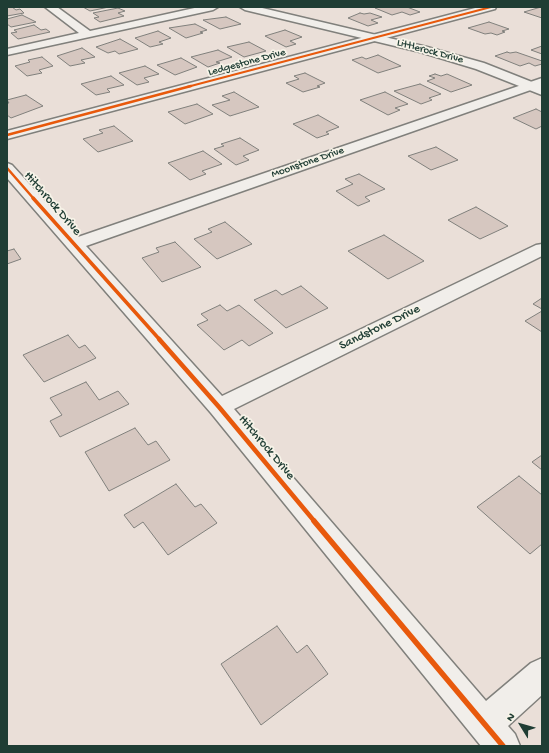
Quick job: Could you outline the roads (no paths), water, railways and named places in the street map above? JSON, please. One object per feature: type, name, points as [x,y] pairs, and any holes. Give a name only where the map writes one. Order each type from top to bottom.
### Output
[{"type":"street","points":[[50,7],[87,34]]},
{"type":"street","points":[[7,52],[213,7]]},
{"type":"street","name":"Littlerock Drive","points":[[245,7],[458,59],[538,87]]},
{"type":"street","name":"Ledgestone Drive","points":[[7,135],[491,7]]},
{"type":"street","name":"Moonstone Drive","points":[[74,244],[538,87]]},
{"type":"street","name":"Hitchrock Drive","points":[[7,168],[219,407],[493,735]]},
{"type":"street","name":"Sandstone Drive","points":[[219,407],[542,249]]},
{"type":"street","points":[[493,735],[542,674]]}]
